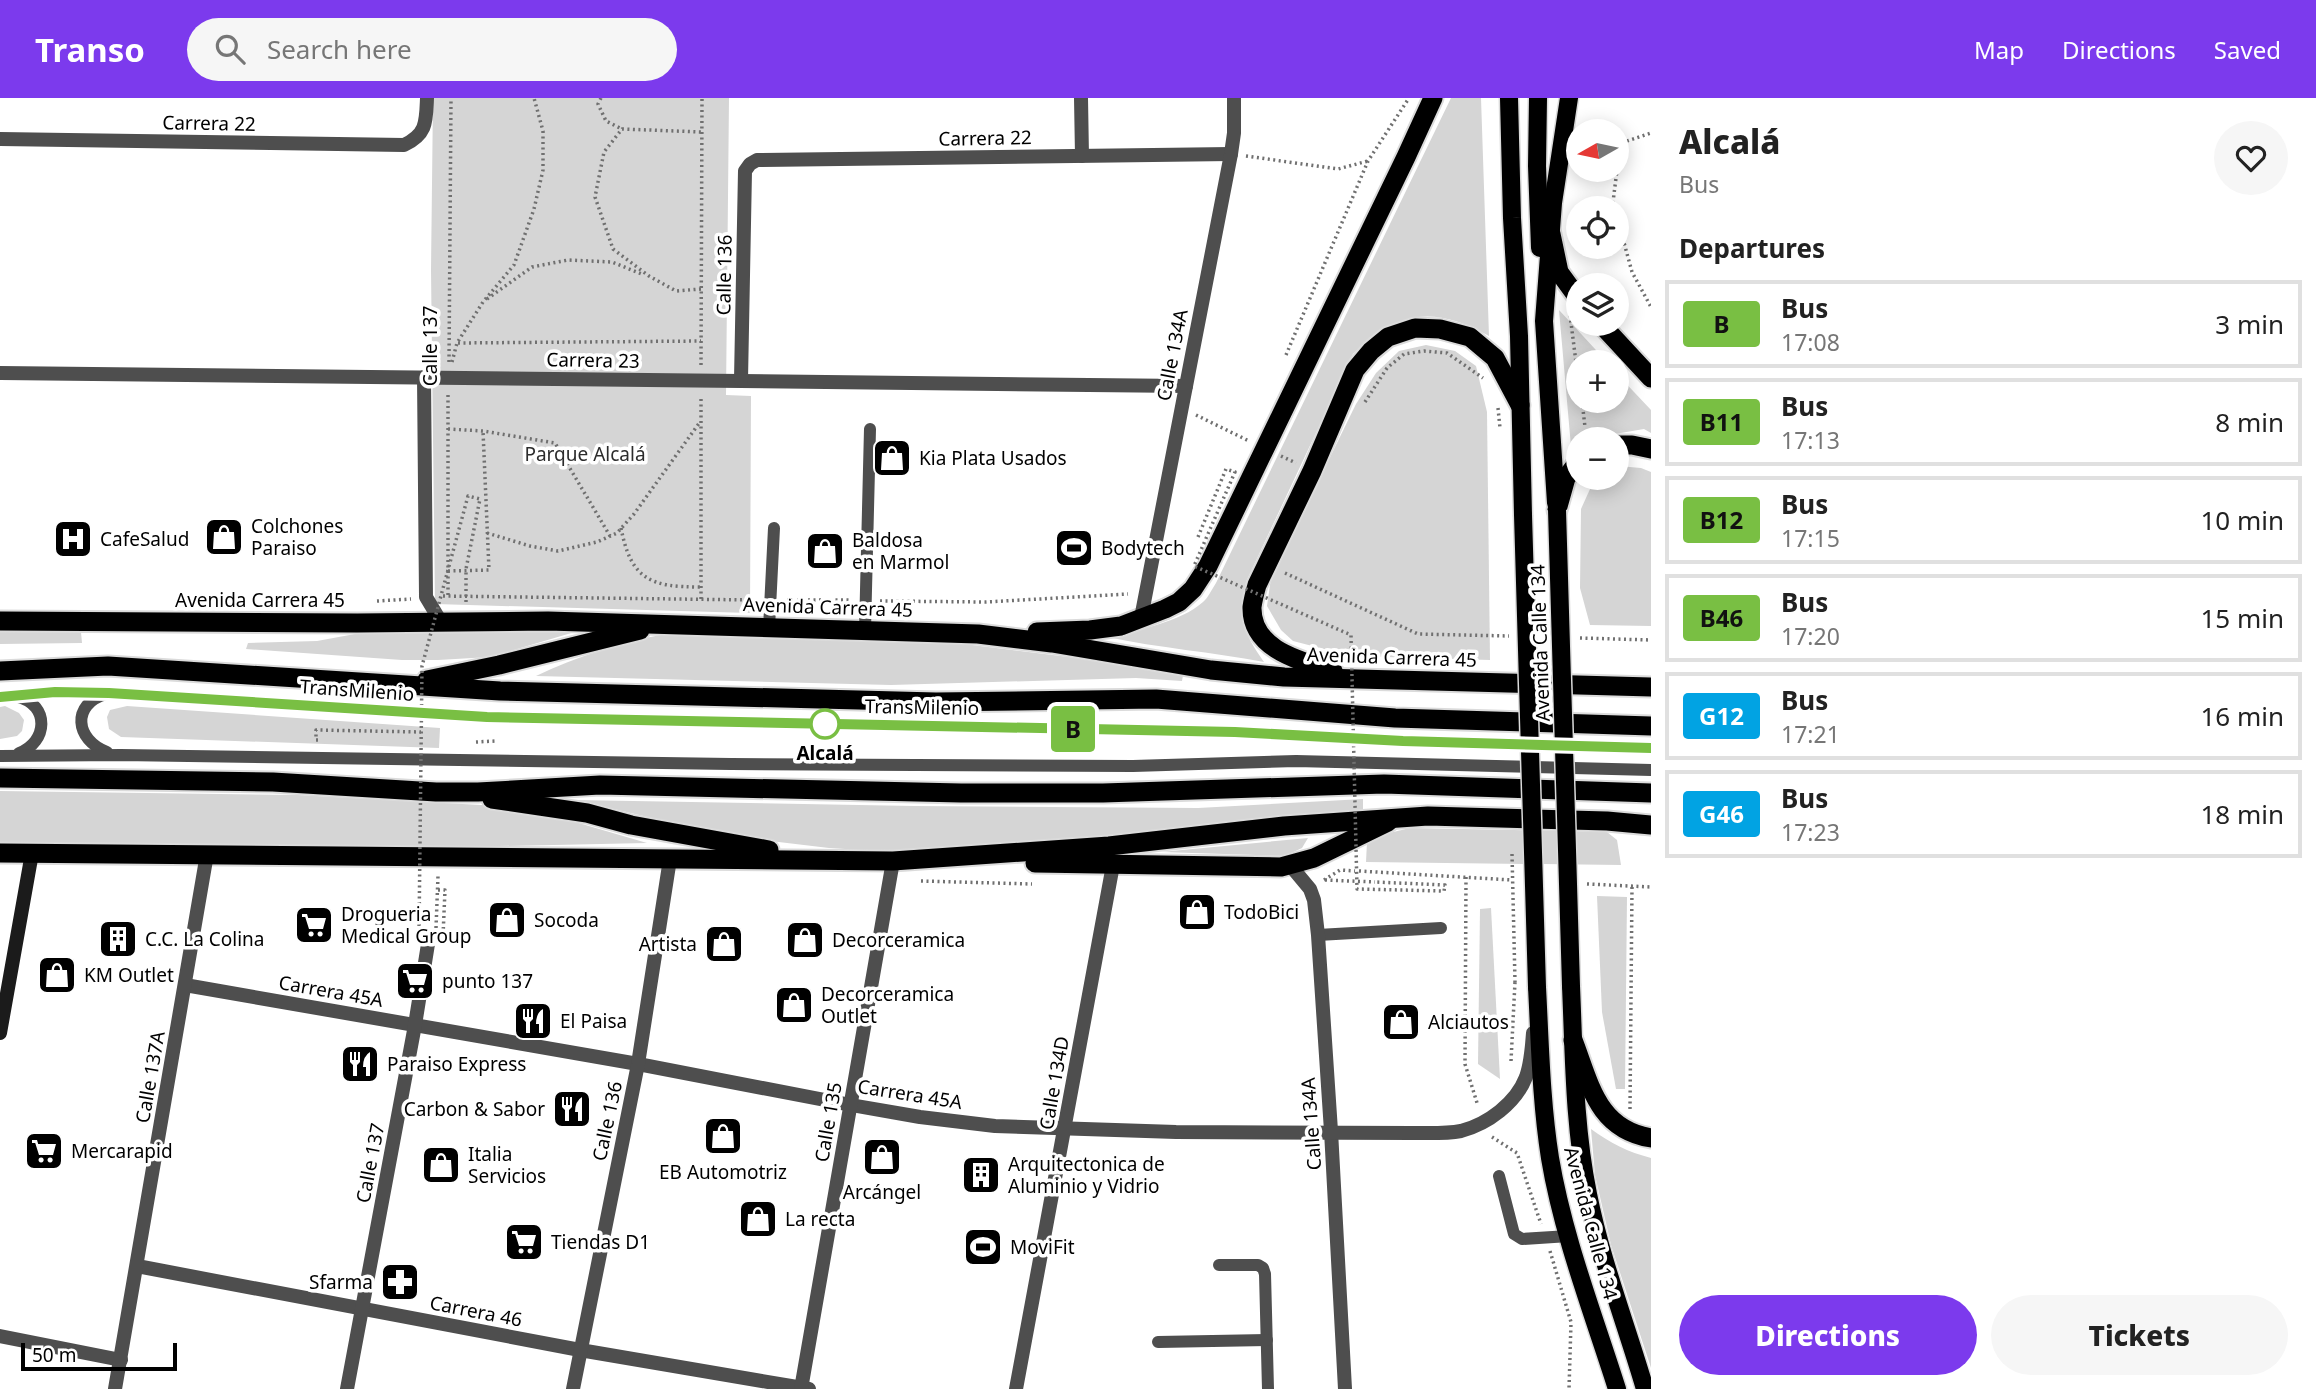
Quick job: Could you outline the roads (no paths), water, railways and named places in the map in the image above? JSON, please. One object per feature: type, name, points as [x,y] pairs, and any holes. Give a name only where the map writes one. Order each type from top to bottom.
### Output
[{"type":"highway","points":[[978,635],[1121,626],[1179,602],[1193,589],[1208,566],[1260,446],[1433,98]]},
{"type":"highway","points":[[1550,234],[1559,272],[1566,287]]},
{"type":"highway","points":[[1358,678],[1280,653],[1262,636],[1253,617],[1252,605],[1257,585],[1312,471],[1355,370],[1371,351],[1388,337],[1415,328],[1440,328],[1470,337],[1495,358],[1520,405]]},
{"type":"highway","points":[[1612,336],[1651,377]]},
{"type":"highway","points":[[1629,445],[1651,449]]},
{"type":"highway","points":[[1557,510],[1566,478]]},
{"type":"highway","name":"Avenida Carrera 45","points":[[0,621],[548,621],[865,630],[978,635],[1052,643],[1211,670],[1284,677],[1651,687]]},
{"type":"highway","points":[[398,686],[499,666],[633,631],[672,625]]},
{"type":"highway","points":[[0,671],[108,666],[500,691],[936,702],[1156,699],[1395,719],[1651,726]]},
{"type":"highway","points":[[1614,686],[1651,681]]},
{"type":"highway","points":[[0,778],[273,782],[436,792],[600,785],[948,793],[1104,793],[1384,784],[1651,793]]},
{"type":"highway","points":[[436,792],[587,813],[631,825],[726,844],[892,871],[936,860],[1109,846],[1284,825],[1395,818],[1457,816],[1651,825]]},
{"type":"highway","points":[[936,860],[1270,868],[1314,858],[1395,818]]},
{"type":"highway","points":[[0,853],[836,861]]},
{"type":"highway","points":[[1573,1040],[1601,1109],[1614,1124],[1629,1133],[1651,1138]]},
{"type":"main road","name":"Avenida Calle 134","points":[[1509,98],[1537,987],[1546,1130],[1550,1159],[1569,1236],[1617,1389]]},
{"type":"main road","points":[[1538,98],[1538,191],[1544,321]]},
{"type":"main road","name":"Avenida Calle 134","points":[[1569,98],[1550,234],[1544,321],[1557,510],[1573,1040],[1582,1156],[1588,1195],[1645,1389]]},
{"type":"main road","points":[[0,1032],[32,853]]},
{"type":"street","name":"Carrera 22","points":[[0,139],[404,145],[415,140],[423,130],[427,98]]},
{"type":"street","points":[[1081,98],[1082,156]]},
{"type":"street","name":"Calle 134A","points":[[1141,618],[1231,154],[1234,98]]},
{"type":"street","name":"Carrera 22","points":[[745,171],[757,160],[1231,154]]},
{"type":"street","name":"Calle 136","points":[[741,380],[745,171]]},
{"type":"street","name":"Carrera 23","points":[[0,373],[1186,386]]},
{"type":"street","name":"Calle 137","points":[[424,377],[426,597]]},
{"type":"street","points":[[410,623],[426,597],[441,622]]},
{"type":"street","name":"Calle 137A","points":[[116,1389],[207,854]]},
{"type":"street","name":"Calle 136","points":[[573,1389],[639,1063],[670,859]]},
{"type":"street","name":"Calle 134D","points":[[1016,1389],[1113,865]]},
{"type":"street","name":"Calle 134A","points":[[1290,865],[1310,889],[1318,935],[1345,1389]]},
{"type":"street","name":"Calle 135","points":[[804,1389],[892,871]]},
{"type":"street","name":"Calle 137","points":[[346,1389],[428,944]]},
{"type":"street","name":"Carrera 45A","points":[[185,985],[639,1063],[851,1105],[995,1126],[1439,1133],[1461,1131],[1483,1123],[1500,1112],[1516,1094],[1526,1077],[1531,1059],[1537,987]]},
{"type":"street","name":"Carrera 46","points":[[137,1266],[580,1350],[804,1389]]},
{"type":"street","points":[[0,1336],[121,1360]]},
{"type":"lane","points":[[865,630],[870,429]]},
{"type":"lane","points":[[769,628],[774,528]]},
{"type":"lane","name":"TransMilenio","points":[[7,696],[55,692],[109,693],[487,717],[1235,732],[1403,741],[1651,748]]},
{"type":"lane","name":"TransMilenio","points":[[109,693],[96,697],[85,707],[81,721],[84,736],[94,747],[121,755]]},
{"type":"lane","name":"TransMilenio","points":[[4,756],[21,753],[33,746],[40,734],[41,720],[36,708],[26,699],[7,696]]},
{"type":"lane","name":"TransMilenio","points":[[4,756],[1133,766],[1296,761],[1651,770]]},
{"type":"lane","points":[[1318,935],[1441,928]]},
{"type":"lane","points":[[1499,1176],[1514,1234],[1522,1239],[1569,1236]]},
{"type":"lane","points":[[1219,1265],[1258,1265],[1263,1268],[1268,1389]]},
{"type":"lane","points":[[1158,1342],[1267,1340]]},
{"type":"place","name":"Kia Plata Usados","points":[[892,458]]},
{"type":"place","name":"Colchones Paraiso","points":[[224,537]]},
{"type":"place","name":"CafeSalud","points":[[73,539]]},
{"type":"place","name":"Bodytech","points":[[1074,548]]},
{"type":"place","name":"Baldosa en Marmol","points":[[825,551]]},
{"type":"place","name":"Alcalá","points":[[825,724]]},
{"type":"place","name":"TodoBici","points":[[1197,912]]},
{"type":"place","name":"Socoda","points":[[507,920]]},
{"type":"place","name":"Drogueria Medical Group","points":[[314,925]]},
{"type":"place","name":"C.C. La Colina","points":[[118,939]]},
{"type":"place","name":"Decorceramica","points":[[805,940]]},
{"type":"place","name":"Artista","points":[[724,944]]},
{"type":"place","name":"KM Outlet","points":[[57,975]]},
{"type":"place","name":"punto 137","points":[[415,981]]},
{"type":"place","name":"Decorceramica Outlet","points":[[794,1005]]},
{"type":"place","name":"El Paisa","points":[[533,1021]]},
{"type":"place","name":"Alciautos","points":[[1401,1022]]},
{"type":"place","name":"Paraiso Express","points":[[360,1064]]},
{"type":"place","name":"Carbon & Sabor","points":[[572,1109]]},
{"type":"place","name":"EB Automotriz","points":[[723,1136]]},
{"type":"place","name":"Mercarapid","points":[[44,1151]]},
{"type":"place","name":"Arcángel","points":[[882,1157]]},
{"type":"place","name":"Italia Servicios","points":[[441,1165]]},
{"type":"place","name":"Arquitectonica de Aluminio y Vidrio","points":[[981,1175]]},
{"type":"place","name":"La recta","points":[[758,1219]]},
{"type":"place","name":"Tiendas D1","points":[[524,1242]]},
{"type":"place","name":"MoviFit","points":[[983,1247]]},
{"type":"place","name":"Sfarma","points":[[400,1282]]},
{"type":"park label","name":"Parque Alcalá","points":[[585,454]]}]
